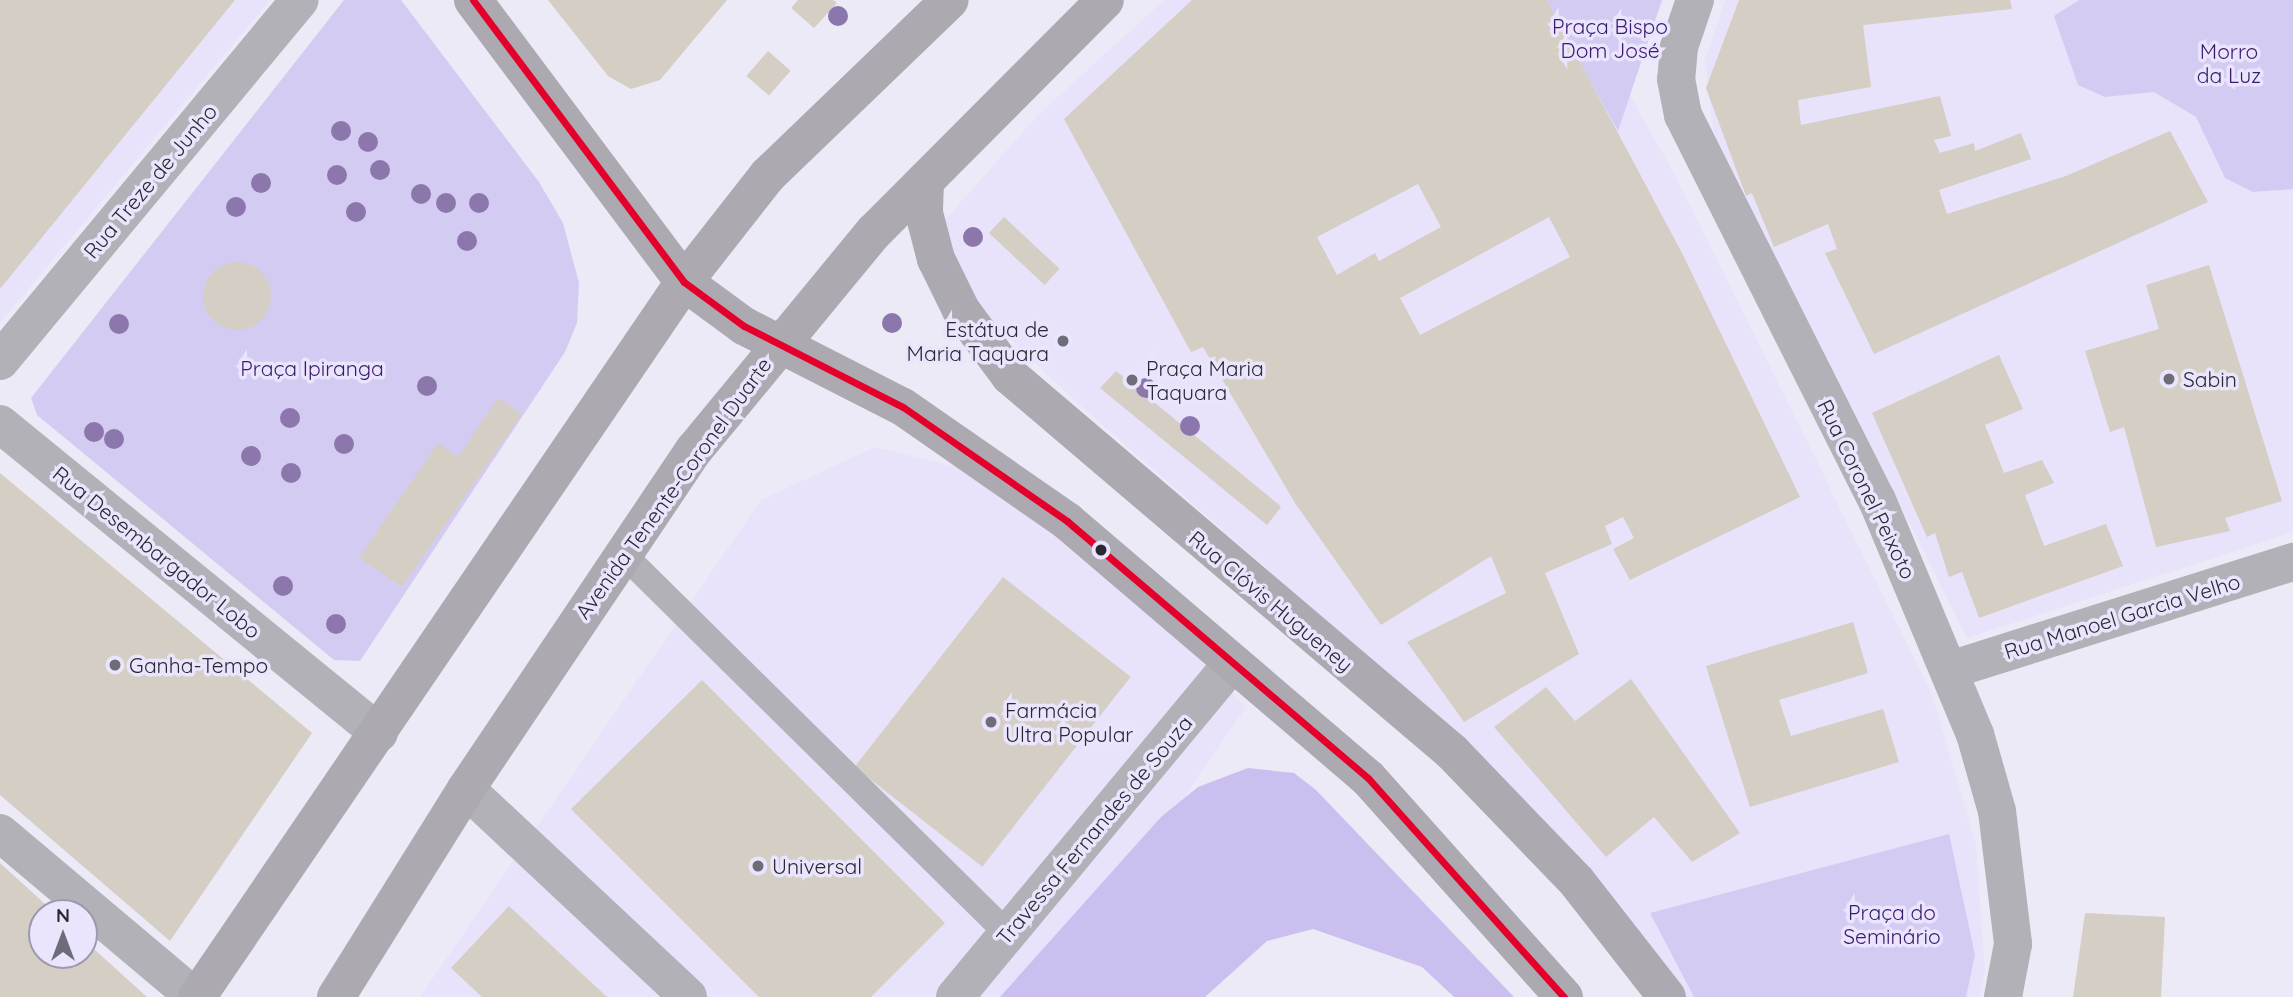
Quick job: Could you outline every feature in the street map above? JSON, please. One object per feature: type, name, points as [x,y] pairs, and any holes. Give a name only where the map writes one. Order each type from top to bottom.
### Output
[{"type":"main road","points":[[474,0],[684,282],[777,343],[859,383],[953,438],[1067,521],[1368,778],[1564,997]]},
{"type":"main road","points":[[196,997],[379,733],[684,282],[768,176],[950,0]]},
{"type":"main road","name":"Avenida Tenente-Coronel Duarte","points":[[336,997],[466,789],[622,553],[777,343],[925,181],[1105,0]]},
{"type":"main road","name":"Rua Clóvis Hugueney","points":[[925,181],[925,213],[936,258],[961,310],[1010,376],[1452,752],[1577,882],[1667,997]]},
{"type":"street","name":"Rua Treze de Junho","points":[[0,361],[300,0]]},
{"type":"street","name":"Rua Coronel Peixoto","points":[[1695,0],[1677,68],[1683,115],[1877,500],[1950,670],[1997,811],[2013,944],[2003,997]]},
{"type":"street","name":"Rua Desembargador Lobo","points":[[0,424],[379,733]]},
{"type":"street","name":"Rua Manoel Garcia Velho","points":[[1950,670],[2293,562]]},
{"type":"street","name":"Travessa Fernandes de Souza","points":[[955,997],[1232,663]]},
{"type":"street","points":[[466,789],[688,997]]},
{"type":"street","points":[[0,832],[196,997]]},
{"type":"lane","points":[[622,553],[1008,934]]},
{"type":"shaded area","points":[[0,0],[270,0],[0,323]]},
{"type":"shaded area","points":[[1164,0],[1576,0],[1675,175],[1932,694],[1976,845],[1985,973],[1979,997],[1680,997],[1414,697],[1073,399],[979,309],[945,257],[943,222],[1038,115]]},
{"type":"shaded area","points":[[1725,0],[2079,0],[2105,97],[2154,91],[2196,117],[2225,178],[2253,192],[2293,189],[2293,532],[1967,638],[1713,130],[1705,61]]},
{"type":"shaded area","points":[[875,447],[969,470],[1148,603],[1246,707],[1048,997],[420,997],[761,500]]},
{"type":"shaded area","points":[[1248,768],[1294,773],[1316,790],[1514,997],[1454,997],[1422,967],[1313,929],[1267,941],[1205,997],[1000,997],[1161,817],[1198,787]]},
{"type":"green space","name":"Praça Ipiranga","points":[[344,0],[401,0],[539,182],[563,223],[579,283],[577,323],[565,352],[360,661],[334,660],[37,415],[31,398]]},
{"type":"green space","name":"Praça Bispo Dom José","points":[[1547,0],[1662,0],[1618,131],[1584,70]]},
{"type":"green space","name":"Morro da Luz","points":[[2079,0],[2293,0],[2293,189],[2253,192],[2225,178],[2196,117],[2154,92],[2105,97],[2078,85],[2054,16]]},
{"type":"green space","name":"Praça do Seminário","points":[[1949,834],[1975,955],[1966,997],[1694,997],[1650,913]]},
{"type":"building","points":[[0,0],[235,0],[0,289]]},
{"type":"building","points":[[548,0],[727,0],[660,80],[631,89],[608,76]]},
{"type":"building","points":[[798,0],[833,0],[837,3],[814,28],[791,8]]},
{"type":"building","points":[[1192,0],[1547,0],[1682,253],[1800,497],[1630,580],[1613,549],[1634,538],[1623,517],[1605,526],[1612,544],[1545,573],[1579,654],[1464,722],[1407,642],[1506,593],[1491,556],[1381,625],[1295,503],[1203,347],[1191,352],[1064,119]],"holes":[[[1418,184],[1441,227],[1379,261],[1375,253],[1337,275],[1317,237]],[[1549,217],[1570,257],[1420,335],[1400,298]]]},
{"type":"building","points":[[1739,0],[2010,0],[2012,9],[1863,25],[1871,87],[1798,100],[1801,125],[1940,96],[1951,136],[1934,140],[1940,153],[1974,143],[1975,151],[2021,133],[2031,159],[1939,190],[1947,214],[2066,176],[2170,131],[2208,202],[1874,354],[1825,253],[1837,249],[1828,224],[1774,247],[1752,193],[1746,196],[1706,88]]},
{"type":"building","points":[[768,51],[791,71],[769,96],[746,76]]},
{"type":"building","points":[[1004,217],[1060,269],[1045,285],[989,233]]},
{"type":"building","points":[[230,262],[244,262],[256,267],[266,277],[271,296],[266,315],[256,325],[244,330],[230,330],[218,325],[208,315],[203,303],[203,289],[208,277],[218,267]]},
{"type":"building","name":"Sabin","points":[[2209,265],[2282,501],[2225,518],[2230,531],[2156,547],[2124,427],[2110,432],[2085,351],[2159,329],[2146,285]]},
{"type":"building","points":[[1999,355],[2023,409],[1985,425],[2004,473],[2042,460],[2054,483],[2025,495],[2044,546],[2106,524],[2123,566],[1979,618],[1962,572],[1949,577],[1935,533],[1927,537],[1872,413]]},
{"type":"building","points":[[1116,371],[1281,507],[1267,525],[1100,388]]},
{"type":"building","points":[[498,398],[522,414],[402,587],[359,558],[438,443],[458,457]]},
{"type":"building","name":"Ganha-Tempo","points":[[0,473],[312,733],[170,941],[0,795]]},
{"type":"building","name":"Farmácia Ultra Popular","points":[[1003,577],[1131,677],[982,867],[855,767]]},
{"type":"building","points":[[1853,622],[1868,673],[1779,700],[1791,736],[1883,709],[1899,762],[1750,807],[1706,666]]},
{"type":"building","points":[[1631,679],[1740,833],[1692,862],[1654,817],[1606,857],[1494,727],[1546,687],[1575,721]]},
{"type":"building","name":"Universal","points":[[702,680],[945,923],[871,997],[759,997],[571,809]]},
{"type":"building","points":[[0,863],[40,899],[28,899],[28,969],[98,969],[98,953],[147,997],[0,997]]},
{"type":"building","points":[[509,906],[607,997],[482,997],[451,968]]},
{"type":"building","points":[[2085,913],[2165,917],[2161,997],[2073,997]]},
{"type":"transit line","points":[[473,0],[684,282],[744,326],[903,407],[1067,521],[1368,778],[1564,997]]},
{"type":"place","name":"Estátua de Maria Taquara","points":[[1063,341]]},
{"type":"place","name":"Sabin","points":[[2169,379]]},
{"type":"place","name":"Praça Maria Taquara","points":[[1132,380]]},
{"type":"place","name":"Ganha-Tempo","points":[[115,665]]},
{"type":"place","name":"Farmácia Ultra Popular","points":[[991,722]]},
{"type":"place","name":"Universal","points":[[758,866]]}]
